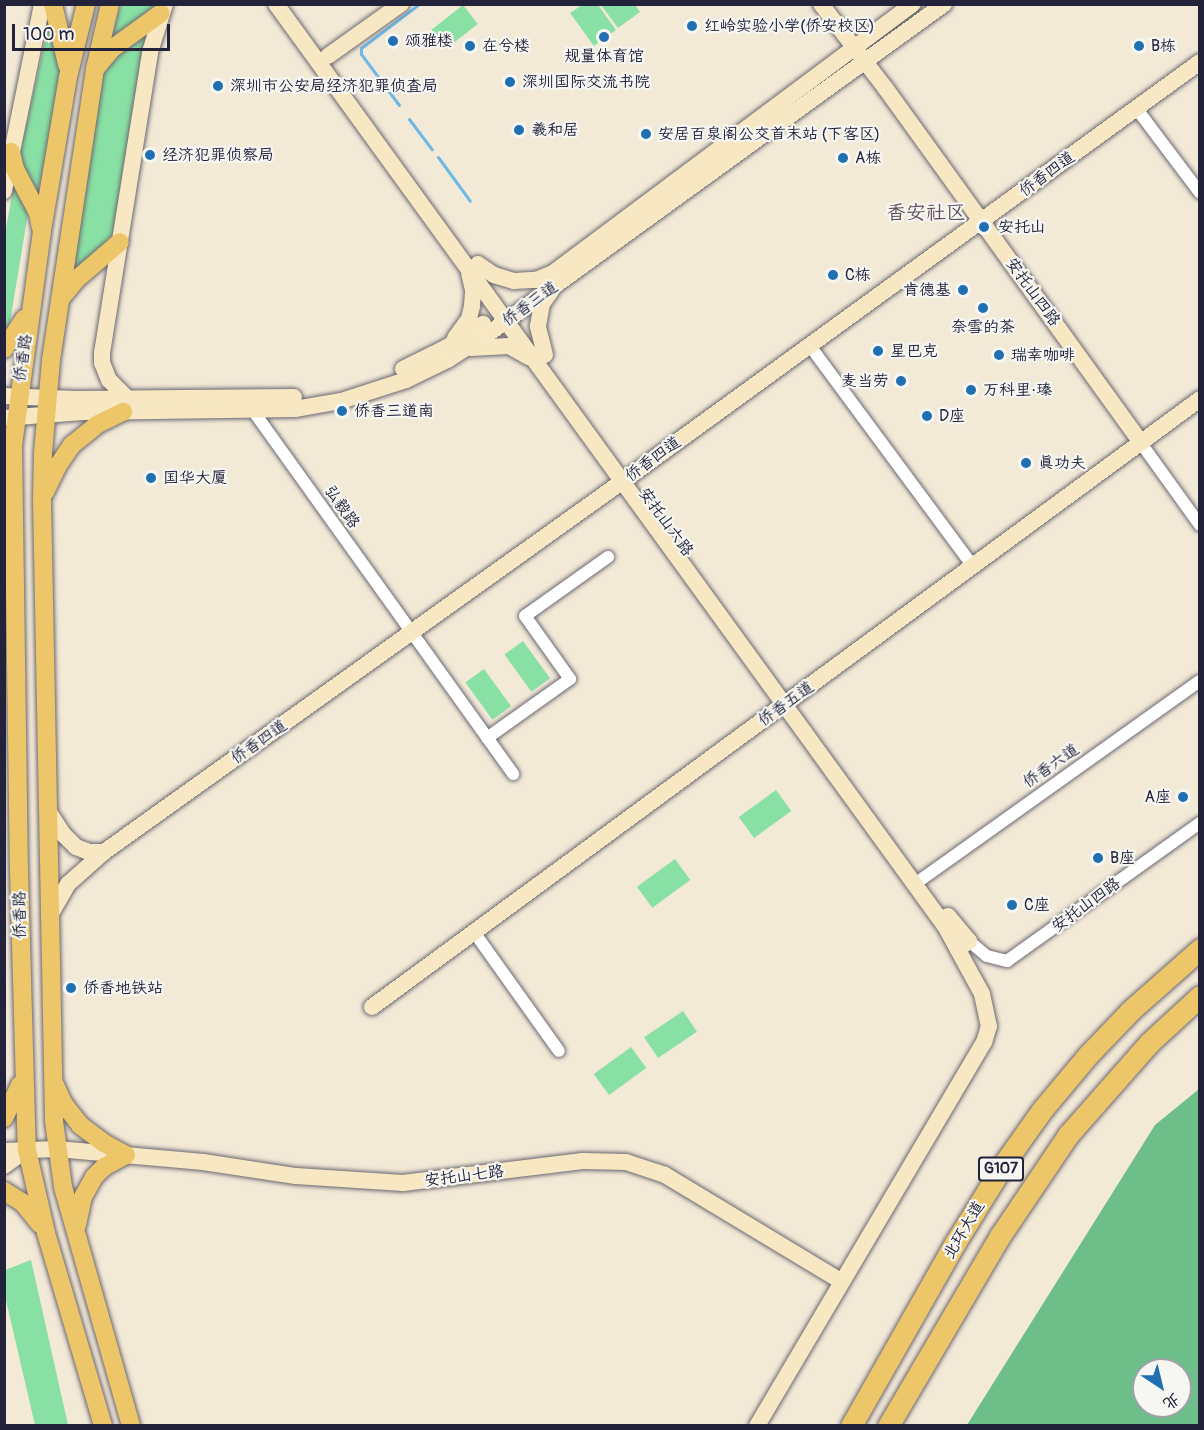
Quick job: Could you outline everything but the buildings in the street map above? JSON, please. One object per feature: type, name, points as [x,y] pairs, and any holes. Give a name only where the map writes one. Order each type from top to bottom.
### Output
[{"type":"highway","name":"北环大道","points":[[850,1425],[1005,1162],[1042,1110],[1088,1055],[1130,1011],[1200,949]]},
{"type":"highway","name":"北环大道","points":[[888,1425],[1000,1236],[1068,1135],[1149,1043],[1200,996]]},
{"type":"main road","points":[[53,4],[67,58],[68,77]]},
{"type":"main road","name":"侨香路","points":[[87,4],[68,77],[30,308],[11,397],[10,418],[15,502],[23,1069],[27,1150],[46,1233],[103,1425]]},
{"type":"main road","name":"侨香路","points":[[110,4],[95,69],[46,406],[42,499],[52,1078],[57,1149],[76,1233],[131,1425]]},
{"type":"main road","points":[[95,69],[113,48],[163,9]]},
{"type":"main road","points":[[11,152],[15,169],[38,213],[42,231]]},
{"type":"main road","points":[[61,298],[78,278],[120,242]]},
{"type":"main road","points":[[4,349],[30,308]]},
{"type":"main road","points":[[42,499],[57,467],[72,445],[126,405]]},
{"type":"main road","points":[[4,479],[15,502]]},
{"type":"main road","points":[[4,1118],[18,1093],[23,1069]]},
{"type":"main road","points":[[52,1078],[63,1103],[80,1125],[104,1143],[126,1155]]},
{"type":"main road","points":[[76,1233],[79,1210],[91,1182],[104,1167],[126,1155]]},
{"type":"main road","points":[[4,1191],[23,1203],[46,1233]]},
{"type":"street","points":[[4,191],[42,4]]},
{"type":"street","name":"安托山六路","points":[[276,4],[508,313],[789,702],[945,926],[963,945]]},
{"type":"street","name":"安托山六路","points":[[291,4],[471,263]]},
{"type":"street","points":[[328,56],[401,4]]},
{"type":"street","name":"安托山四路","points":[[821,4],[982,221],[1200,525]]},
{"type":"street","name":"侨香三道","points":[[556,278],[913,4]]},
{"type":"street","name":"侨香三道","points":[[46,406],[249,405],[295,409],[363,395],[406,380],[459,353],[556,278],[865,63],[944,4]]},
{"type":"street","points":[[126,405],[109,380],[102,363],[102,353],[150,52],[163,9]]},
{"type":"street","name":"侨香四道","points":[[49,918],[68,884],[104,852],[411,634],[1200,62]]},
{"type":"street","points":[[1136,108],[1200,193]]},
{"type":"street","points":[[471,263],[494,275],[514,281],[556,278]]},
{"type":"street","points":[[437,352],[461,331],[471,313],[473,290],[471,263]]},
{"type":"street","points":[[543,362],[539,340],[539,319],[546,297],[556,278]]},
{"type":"street","name":"侨香三道","points":[[249,405],[351,387],[404,369],[508,313]]},
{"type":"street","points":[[459,353],[480,346],[509,346],[543,362]]},
{"type":"street","points":[[810,346],[973,566]]},
{"type":"street","points":[[11,397],[46,406]]},
{"type":"street","name":"侨香五道","points":[[372,1007],[1200,399]]},
{"type":"street","name":"弘毅路","points":[[249,405],[513,774]]},
{"type":"street","points":[[10,418],[46,406]]},
{"type":"street","points":[[487,738],[570,679],[525,616],[608,557]]},
{"type":"street","name":"侨香六道","points":[[922,879],[1200,681]]},
{"type":"street","name":"安托山六路","points":[[789,702],[922,879],[963,945],[988,1015],[989,1026],[984,1042],[841,1281]]},
{"type":"street","points":[[47,809],[64,836],[76,847],[89,852],[104,852]]},
{"type":"street","name":"安托山四路","points":[[963,945],[987,956],[1007,961],[1200,824]]},
{"type":"street","points":[[474,932],[559,1051]]},
{"type":"street","name":"安托山七路","points":[[4,1151],[57,1149],[203,1162],[296,1176],[403,1183],[583,1161],[626,1162],[665,1175],[841,1281]]},
{"type":"street","points":[[4,1166],[27,1150]]},
{"type":"street","points":[[757,1425],[841,1281]]},
{"type":"green space","points":[[121,5],[156,5],[153,14],[110,41]]},
{"type":"green space","points":[[463,5],[478,24],[446,49],[431,30]]},
{"type":"green space","points":[[582,5],[598,5],[616,30],[594,46],[570,13]]},
{"type":"green space","points":[[601,5],[635,5],[640,12],[618,28]]},
{"type":"green space","points":[[150,29],[114,232],[73,279],[87,169],[104,68],[109,57]]},
{"type":"green space","points":[[54,30],[64,58],[37,200],[18,162],[47,32]]},
{"type":"green space","points":[[14,184],[29,207],[9,328],[5,338],[5,234]]},
{"type":"green space","points":[[523,641],[550,678],[531,692],[504,655]]},
{"type":"green space","points":[[484,669],[511,706],[492,720],[465,683]]},
{"type":"green space","points":[[776,790],[791,811],[754,838],[739,817]]},
{"type":"green space","points":[[675,859],[690,880],[652,908],[637,887]]},
{"type":"green space","points":[[683,1011],[697,1032],[658,1058],[644,1037]]},
{"type":"green space","points":[[631,1047],[646,1068],[609,1095],[594,1074]]},
{"type":"green space","points":[[1199,1089],[1199,1425],[967,1425],[1155,1125]]},
{"type":"green space","points":[[31,1260],[68,1425],[35,1425],[5,1296],[5,1270]]},
{"type":"waterway","points":[[399,105],[361,54],[361,48],[419,4]]},
{"type":"waterway","points":[[409,119],[432,149]]},
{"type":"waterway","points":[[438,157],[470,201]]},
{"type":"place","name":"红岭实验小学(侨安校区)","points":[[692,26]]},
{"type":"place","name":"规量体育馆","points":[[604,37]]},
{"type":"place","name":"颂雅楼","points":[[393,41]]},
{"type":"place","name":"在兮楼","points":[[470,46]]},
{"type":"place","name":"B栋","points":[[1139,46]]},
{"type":"place","name":"深圳国际交流书院","points":[[510,82]]},
{"type":"place","name":"深圳市公安局经济犯罪侦查局","points":[[218,86]]},
{"type":"place","name":"羲和居","points":[[519,130]]},
{"type":"place","name":"安居百泉阁公交首末站 (下客区)","points":[[646,134]]},
{"type":"place","name":"经济犯罪侦察局","points":[[150,155]]},
{"type":"place","name":"A栋","points":[[843,158]]},
{"type":"place","name":"安托山","points":[[984,227]]},
{"type":"place","name":"C栋","points":[[833,275]]},
{"type":"place","name":"肯德基","points":[[963,290]]},
{"type":"place","name":"奈雪的茶","points":[[983,308]]},
{"type":"place","name":"星巴克","points":[[878,351]]},
{"type":"place","name":"瑞幸咖啡","points":[[999,355]]},
{"type":"place","name":"麦当劳","points":[[901,381]]},
{"type":"place","name":"万科里·瑧","points":[[971,390]]},
{"type":"place","name":"侨香三道南","points":[[342,411]]},
{"type":"place","name":"D座","points":[[927,416]]},
{"type":"place","name":"真功夫","points":[[1026,463]]},
{"type":"place","name":"国华大厦","points":[[151,478]]},
{"type":"place","name":"A座","points":[[1183,797]]},
{"type":"place","name":"B座","points":[[1098,858]]},
{"type":"place","name":"C座","points":[[1012,905]]},
{"type":"place","name":"侨香地铁站","points":[[71,988]]},
{"type":"district","name":"香安社区","points":[[926,212]]}]
